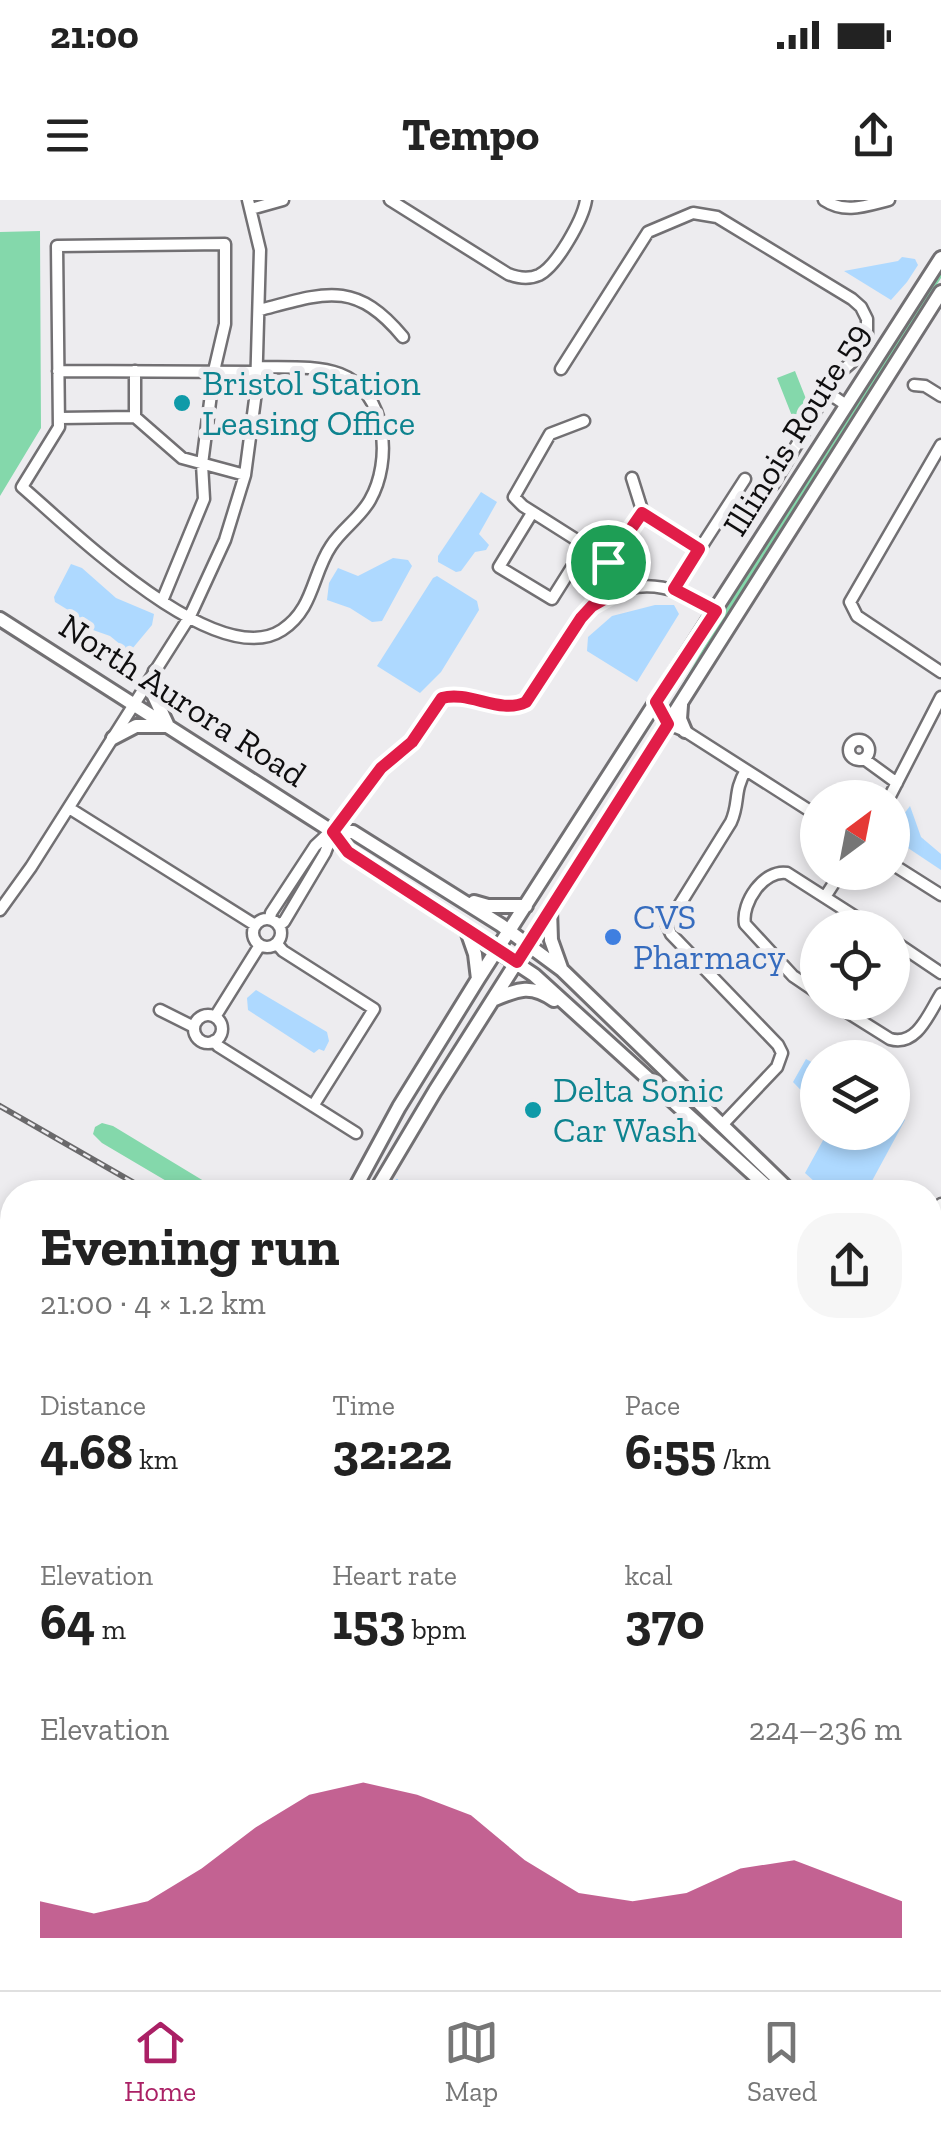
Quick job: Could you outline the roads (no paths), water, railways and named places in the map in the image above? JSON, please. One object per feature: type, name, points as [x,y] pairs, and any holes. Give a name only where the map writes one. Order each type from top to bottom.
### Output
[{"type":"main road","name":"Illinois Route 59","points":[[359,1180],[399,1107],[478,979],[941,258]]},
{"type":"main road","name":"Illinois Route 59","points":[[382,1180],[492,1000],[941,292]]},
{"type":"main road","name":"North Aurora Road","points":[[0,619],[333,832],[348,852],[517,962],[760,1180]]},
{"type":"main road","points":[[113,738],[136,726],[168,726],[154,696],[155,672]]},
{"type":"main road","points":[[656,702],[668,724]]},
{"type":"main road","points":[[682,702],[679,712],[685,731]]},
{"type":"main road","name":"North Aurora Road","points":[[333,832],[353,832],[511,931],[562,970],[778,1180]]},
{"type":"main road","points":[[459,898],[488,906],[526,906]]},
{"type":"main road","points":[[550,909],[551,940],[562,970]]},
{"type":"main road","points":[[466,928],[478,979]]},
{"type":"main road","points":[[492,1000],[517,989],[532,988],[594,1028]]},
{"type":"street","points":[[0,910],[70,808],[190,616],[225,540],[244,474],[257,370],[260,250],[250,205],[284,200]]},
{"type":"street","points":[[390,200],[508,274],[526,278],[544,272],[554,261],[579,221],[586,200]]},
{"type":"street","points":[[824,200],[845,209],[888,200]]},
{"type":"street","points":[[561,370],[653,227],[702,212],[717,217],[861,306],[868,319],[867,336],[852,362],[827,385],[812,419],[773,484]]},
{"type":"street","points":[[58,371],[214,370],[324,370],[356,383],[372,406],[380,428],[383,458],[378,482],[363,512],[328,550],[304,608],[283,630],[266,637],[229,636],[162,601],[136,586],[22,486],[59,426],[58,371],[57,246],[225,244],[226,324],[214,370],[202,464],[204,500],[162,601]]},
{"type":"street","points":[[260,310],[324,294],[341,294],[387,318],[403,337]]},
{"type":"street","points":[[135,371],[135,418]]},
{"type":"street","points":[[827,385],[849,400]]},
{"type":"street","points":[[914,385],[926,386],[941,396]]},
{"type":"street","points":[[59,418],[135,418],[182,458],[244,474]]},
{"type":"street","points":[[584,420],[550,434],[515,490],[515,501],[608,562],[620,590]]},
{"type":"street","points":[[941,445],[850,602],[857,616],[941,672]]},
{"type":"street","points":[[632,478],[642,513],[699,549]]},
{"type":"street","points":[[674,589],[745,479]]},
{"type":"street","points":[[532,513],[500,567],[552,599],[586,545]]},
{"type":"street","points":[[608,562],[642,513]]},
{"type":"street","points":[[70,808],[256,925],[284,922],[324,856],[333,832],[381,768],[412,742],[438,702],[454,696],[516,706],[526,702],[581,618],[592,606],[620,590],[643,586],[674,589],[716,611]]},
{"type":"street","points":[[899,780],[941,697]]},
{"type":"street","points":[[668,724],[800,804]]},
{"type":"street","points":[[864,759],[892,780]]},
{"type":"street","points":[[723,1124],[778,1067],[782,1053],[671,934],[668,921],[731,822],[736,788],[746,770]]},
{"type":"street","points":[[800,982],[752,933],[743,915],[764,880],[775,873],[787,874],[844,910]]},
{"type":"street","points":[[910,875],[941,895]]},
{"type":"street","points":[[825,898],[830,890]]},
{"type":"street","points":[[256,925],[254,937],[269,948],[277,944],[282,932],[275,922]]},
{"type":"street","points":[[277,944],[374,1008],[313,1106]]},
{"type":"street","points":[[215,1017],[260,945]]},
{"type":"street","points":[[910,952],[941,973]]},
{"type":"street","points":[[860,1020],[901,1042],[913,1036],[941,994]]},
{"type":"street","points":[[160,1010],[194,1027]]},
{"type":"street","points":[[214,1041],[202,1041],[195,1035],[194,1027],[202,1016],[215,1017]]},
{"type":"street","points":[[214,1041],[221,1029],[215,1017]]},
{"type":"street","points":[[214,1041],[356,1133]]},
{"type":"water","points":[[902,257],[915,259],[918,265],[891,300],[844,271],[898,261]]},
{"type":"water","points":[[481,492],[497,502],[479,534],[489,545],[486,550],[475,552],[456,572],[438,562],[438,556]]},
{"type":"water","points":[[393,558],[408,560],[412,566],[382,621],[372,622],[327,600],[329,583],[338,568],[358,576]]},
{"type":"water","points":[[71,564],[82,568],[116,598],[154,614],[152,625],[132,649],[93,630],[55,602]]},
{"type":"water","points":[[437,576],[477,601],[479,610],[441,672],[420,693],[377,666]]},
{"type":"water","points":[[655,605],[674,605],[679,614],[637,682],[587,651],[588,637],[612,616]]},
{"type":"water","points":[[910,806],[921,837],[941,854],[941,870],[910,849]]},
{"type":"water","points":[[256,990],[327,1032],[329,1041],[324,1051],[314,1053],[248,1010],[247,998]]},
{"type":"water","points":[[800,1070],[800,1089],[793,1082]]},
{"type":"water","points":[[818,1150],[889,1150],[872,1180],[813,1180],[805,1173]]},
{"type":"railway","points":[[0,1106],[129,1180]]},
{"type":"place","name":"Bristol Station Leasing Office","points":[[182,403]]},
{"type":"place","name":"CVS Pharmacy","points":[[613,937]]},
{"type":"place","name":"Delta Sonic Car Wash","points":[[533,1110]]}]
